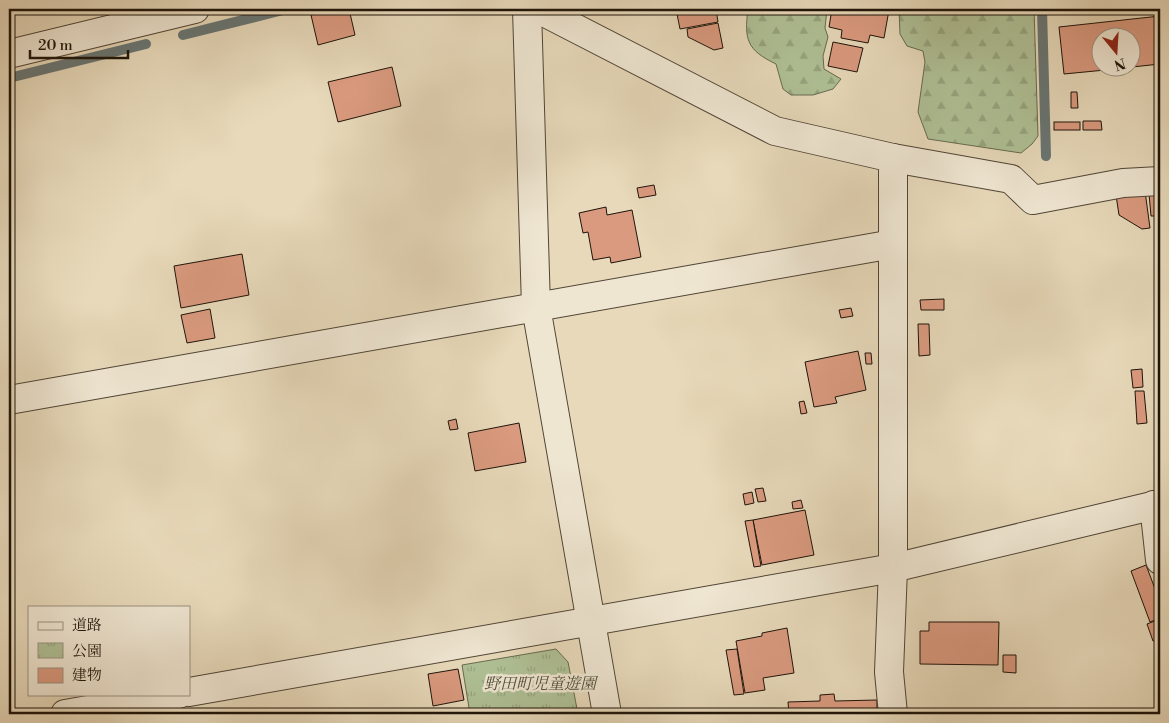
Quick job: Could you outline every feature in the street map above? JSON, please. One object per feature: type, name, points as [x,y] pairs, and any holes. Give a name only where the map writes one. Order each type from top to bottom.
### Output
[{"type":"street","points":[[9,54],[196,9]]},
{"type":"street","points":[[527,9],[536,307],[608,714]]},
{"type":"street","points":[[538,9],[775,131],[893,158],[1011,179],[1033,200],[1123,183],[1160,181]]},
{"type":"street","points":[[893,158],[893,568],[889,672],[893,714]]},
{"type":"street","points":[[9,400],[893,244]]},
{"type":"street","points":[[190,692],[893,568],[1157,504],[1160,560]]},
{"type":"street","points":[[65,714],[168,696]]},
{"type":"green space","points":[[748,9],[827,9],[825,28],[828,37],[823,56],[824,69],[841,79],[833,89],[813,95],[791,95],[783,89],[776,64],[759,54],[750,43],[747,36]]},
{"type":"green space","points":[[899,9],[1034,9],[1038,136],[1032,144],[1021,153],[928,139],[918,112],[925,62],[923,51],[907,46],[900,34]]},
{"type":"green space","name":"野田町児童遊園","points":[[556,649],[568,662],[578,714],[470,714],[462,665]]},
{"type":"building","points":[[336,9],[349,9],[355,35],[318,45],[311,15]]},
{"type":"building","points":[[676,9],[716,9],[718,22],[680,29]]},
{"type":"building","points":[[832,9],[889,10],[884,38],[870,35],[868,43],[841,38],[842,30],[829,27]]},
{"type":"building","points":[[1160,16],[1160,64],[1142,66],[1142,28],[1092,28],[1092,71],[1064,74],[1059,27]]},
{"type":"building","points":[[718,23],[723,48],[714,50],[688,37],[687,29]]},
{"type":"building","points":[[833,42],[863,48],[857,72],[828,66]]},
{"type":"building","points":[[392,67],[401,106],[338,122],[328,82]]},
{"type":"building","points":[[1071,92],[1077,92],[1078,108],[1071,108]]},
{"type":"building","points":[[1083,121],[1101,121],[1102,130],[1083,130]]},
{"type":"building","points":[[1054,122],[1080,122],[1080,130],[1054,130]]},
{"type":"building","points":[[654,185],[656,195],[639,198],[637,188]]},
{"type":"building","points":[[1145,191],[1150,228],[1142,229],[1119,215],[1116,195]]},
{"type":"building","points":[[1157,193],[1160,216],[1151,216],[1149,194]]},
{"type":"building","points":[[606,207],[607,215],[632,210],[641,257],[611,263],[610,257],[593,260],[588,232],[583,233],[579,213]]},
{"type":"building","points":[[242,254],[249,295],[181,308],[174,266]]},
{"type":"building","points":[[944,299],[944,310],[921,310],[920,300]]},
{"type":"building","points":[[851,308],[853,316],[841,318],[839,310]]},
{"type":"building","points":[[210,309],[215,338],[187,343],[181,315]]},
{"type":"building","points":[[918,324],[929,324],[930,355],[919,356]]},
{"type":"building","points":[[858,351],[866,390],[835,397],[837,403],[814,407],[805,362]]},
{"type":"building","points":[[865,353],[871,353],[872,364],[866,364]]},
{"type":"building","points":[[1142,369],[1143,387],[1133,388],[1131,370]]},
{"type":"building","points":[[1135,391],[1144,391],[1147,423],[1137,424]]},
{"type":"building","points":[[804,401],[807,413],[801,414],[799,402]]},
{"type":"building","points":[[456,419],[458,429],[450,430],[448,421]]},
{"type":"building","points":[[519,423],[526,462],[475,471],[468,433]]},
{"type":"building","points":[[763,488],[766,501],[758,502],[755,489]]},
{"type":"building","points":[[752,492],[754,503],[745,505],[743,494]]},
{"type":"building","points":[[801,500],[803,508],[793,509],[792,502]]},
{"type":"building","points":[[805,510],[814,555],[762,565],[753,520]]},
{"type":"building","points":[[753,520],[761,566],[754,567],[745,521]]},
{"type":"building","points":[[1146,565],[1160,602],[1160,618],[1150,622],[1131,571]]},
{"type":"building","points":[[1160,619],[1160,640],[1153,641],[1147,624]]},
{"type":"building","points":[[929,622],[999,622],[998,665],[920,664],[920,631],[929,631]]},
{"type":"building","points":[[787,628],[794,673],[763,678],[765,690],[745,693],[736,641],[762,636],[762,633]]},
{"type":"building","points":[[737,649],[744,694],[734,695],[726,650]]},
{"type":"building","points":[[1003,655],[1016,655],[1016,673],[1003,672]]},
{"type":"building","points":[[458,669],[464,700],[433,706],[428,674]]},
{"type":"building","points":[[834,694],[835,701],[877,700],[877,714],[789,714],[788,702],[820,701],[820,695]]},
{"type":"waterway","points":[[183,35],[287,9]]},
{"type":"waterway","points":[[1042,9],[1046,156]]},
{"type":"waterway","points":[[9,78],[146,44]]}]
